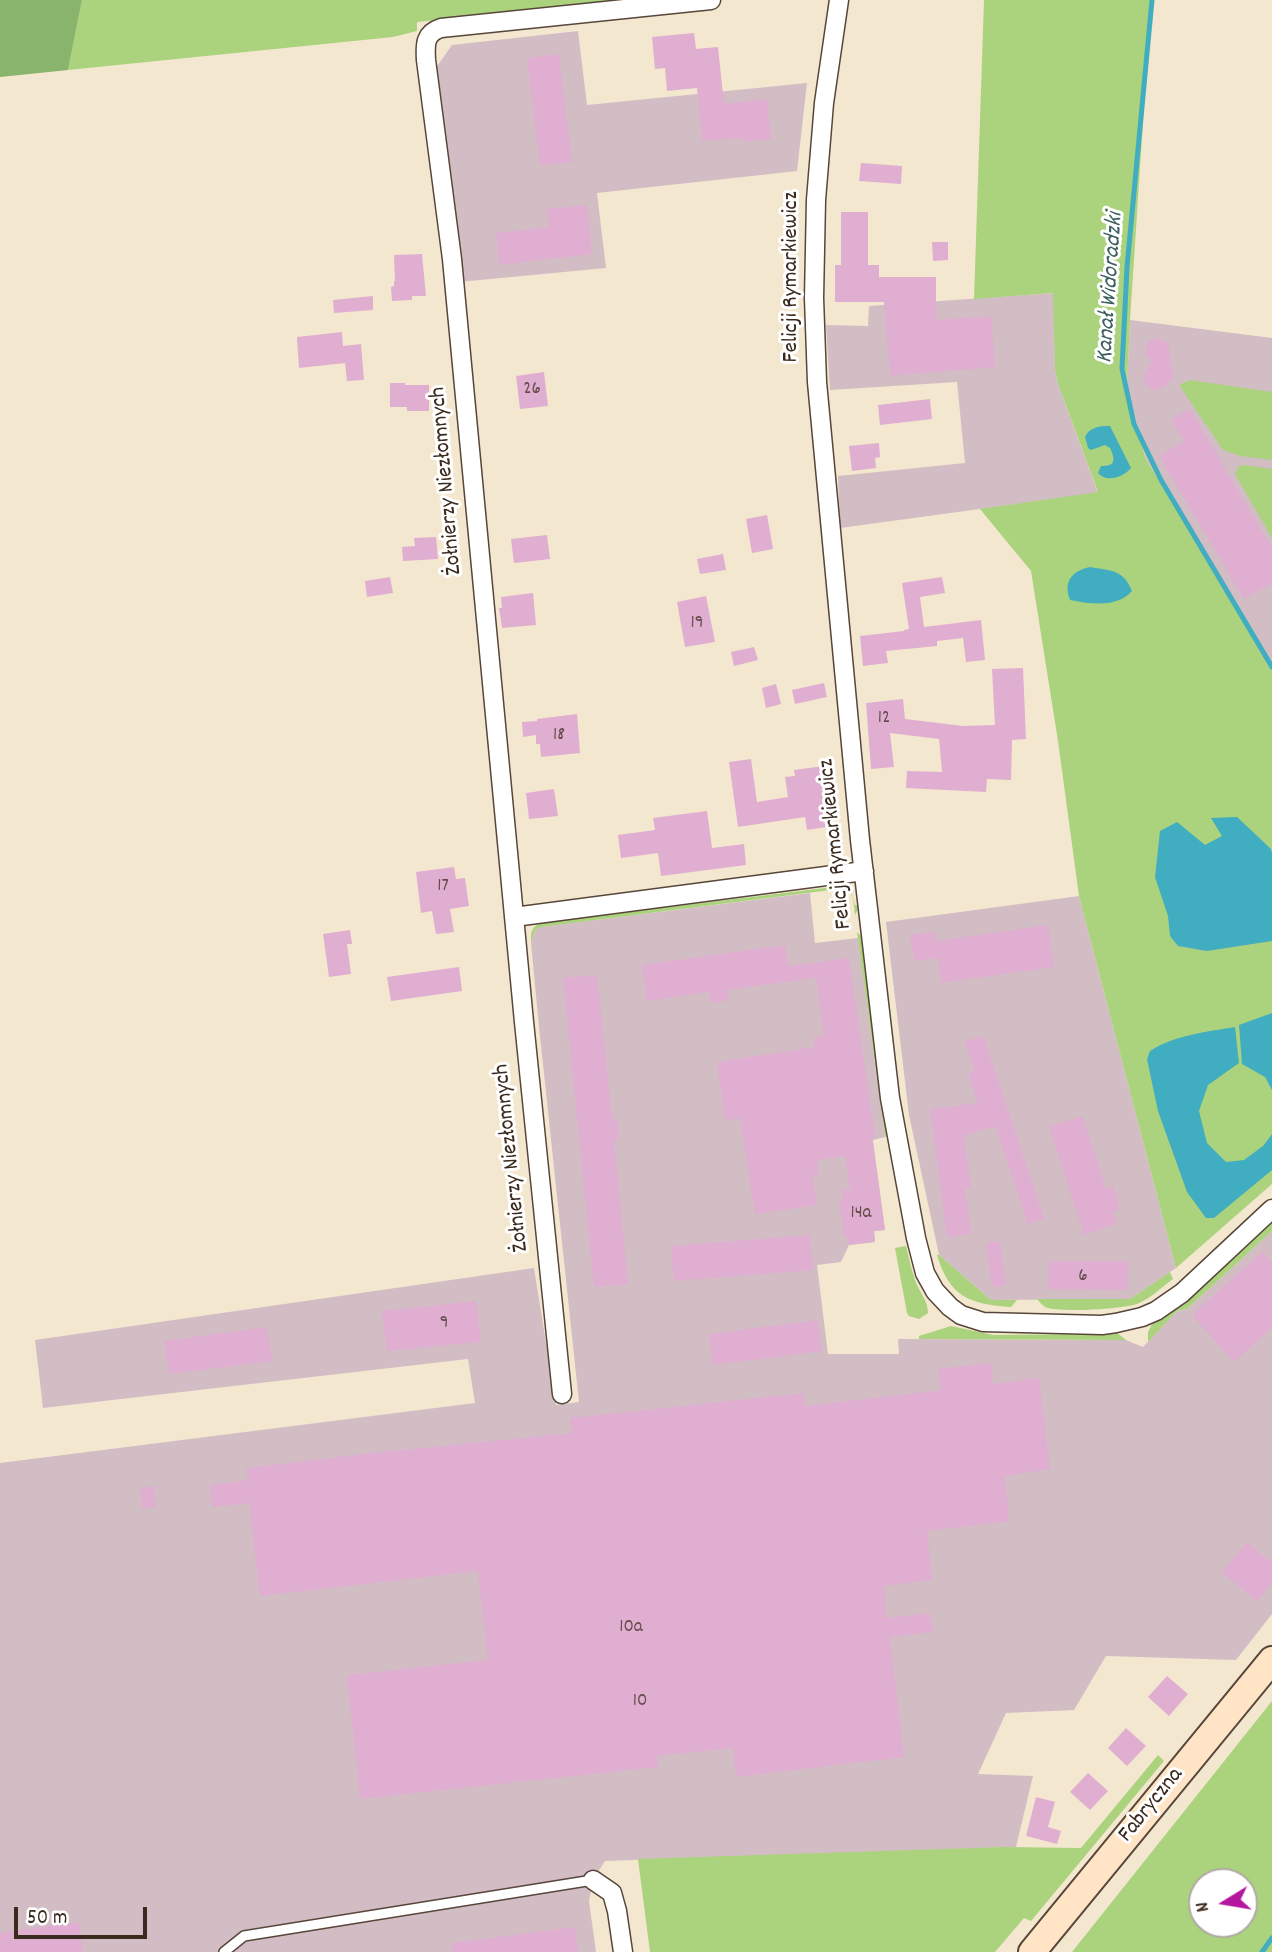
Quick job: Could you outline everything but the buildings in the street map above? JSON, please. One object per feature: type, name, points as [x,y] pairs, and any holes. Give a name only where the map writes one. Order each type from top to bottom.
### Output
[{"type":"street","points":[[682,1],[710,0]]},
{"type":"street","name":"Felicji Rymarkiewicz","points":[[839,0],[824,103],[816,200],[814,298],[817,382],[864,871],[890,1098],[896,1140],[925,1273],[935,1291],[950,1307],[972,1320],[997,1324],[1116,1323],[1142,1317],[1166,1305],[1272,1209]]},
{"type":"street","name":"Żołnierzy Niezłomnych","points":[[562,1394],[452,258],[426,60],[426,40],[430,33],[441,28],[682,1]]},
{"type":"street","points":[[514,917],[864,871]]},
{"type":"street","name":"Fabryczna","points":[[1032,1952],[1272,1660]]},
{"type":"street","points":[[593,1880],[612,1893],[623,1952]]},
{"type":"lane","points":[[224,1952],[244,1936],[593,1880]]},
{"type":"shaded area","points":[[578,31],[587,105],[807,83],[797,171],[597,193],[606,268],[459,282],[435,69],[452,45]]},
{"type":"shaded area","points":[[1054,293],[1055,370],[1058,384],[1098,493],[840,528],[838,476],[965,463],[957,382],[830,390],[826,325],[868,326],[869,306]]},
{"type":"shaded area","points":[[1130,320],[1272,338],[1272,671],[1145,457],[1127,385]]},
{"type":"shaded area","points":[[810,893],[815,943],[858,938],[885,1137],[873,1140],[885,1230],[874,1231],[875,1242],[849,1245],[841,1262],[817,1265],[828,1354],[899,1354],[898,1339],[1126,1340],[1143,1347],[1177,1311],[1187,1309],[1272,1231],[1272,1614],[1236,1660],[1106,1656],[1074,1710],[1006,1713],[978,1774],[1033,1776],[1016,1847],[605,1861],[593,1880],[589,1901],[596,1952],[0,1952],[0,1463],[475,1403],[468,1359],[43,1408],[35,1340],[534,1268],[556,1405],[579,1402],[531,943],[535,930],[540,927]]},
{"type":"shaded area","points":[[1079,896],[1176,1268],[1130,1299],[991,1300],[939,1255],[909,1115],[886,922]]},
{"type":"green space","points":[[0,0],[82,0],[68,70],[0,77]]},
{"type":"green space","points":[[82,0],[630,0],[417,22],[417,31],[393,37],[68,70]]},
{"type":"green space","points":[[984,0],[1151,0],[1127,385],[1145,457],[1272,671],[1272,1184],[1176,1268],[1079,896],[1031,571],[980,509],[1098,492],[1058,384],[1055,370],[1053,293],[974,299]]},
{"type":"green space","points":[[1190,380],[1272,392],[1272,460],[1240,456],[1223,450],[1179,385]]},
{"type":"green space","points":[[1243,465],[1272,469],[1272,538],[1235,474],[1238,467]]},
{"type":"green space","points":[[841,886],[850,888],[855,905],[860,905],[855,915],[852,896],[846,888],[541,927],[535,930],[531,943],[533,929],[540,923]]},
{"type":"green space","points":[[857,932],[864,945],[888,1136],[885,1137]]},
{"type":"green space","points":[[1272,1221],[1272,1231],[1187,1309],[1177,1311],[1148,1342],[1148,1332],[1153,1322],[1174,1310]]},
{"type":"green space","points":[[906,1246],[915,1280],[928,1308],[928,1313],[919,1319],[907,1313],[895,1248]]},
{"type":"green space","points":[[937,1255],[991,1300],[1017,1300],[1011,1307],[984,1304],[964,1296],[948,1281]]},
{"type":"green space","points":[[1170,1272],[1173,1279],[1147,1299],[1130,1306],[1063,1310],[1045,1307],[1037,1299],[1130,1299]]},
{"type":"green space","points":[[951,1326],[993,1335],[1116,1332],[1126,1340],[919,1339],[919,1336]]},
{"type":"green space","points":[[1272,1701],[1272,1952],[1072,1952]]},
{"type":"green space","points":[[1158,1755],[1164,1761],[1031,1921],[1024,1918],[995,1952],[650,1952],[638,1859],[1004,1847],[1081,1848]]},
{"type":"water","points":[[1110,426],[1131,468],[1120,476],[1106,478],[1098,473],[1101,466],[1113,462],[1110,448],[1105,445],[1091,450],[1085,437],[1092,429]]},
{"type":"water","points":[[1090,567],[1120,575],[1132,591],[1111,602],[1070,600],[1068,587],[1071,578],[1078,571]]},
{"type":"water","points":[[1237,817],[1271,849],[1272,941],[1207,951],[1178,946],[1170,936],[1168,916],[1155,877],[1160,831],[1177,822],[1205,845],[1222,836],[1211,818]]},
{"type":"water","points":[[1272,1013],[1272,1090],[1265,1077],[1242,1064],[1239,1025]]},
{"type":"water","points":[[1235,1027],[1239,1063],[1208,1085],[1199,1111],[1207,1143],[1226,1162],[1244,1160],[1263,1146],[1272,1134],[1272,1170],[1214,1218],[1206,1218],[1187,1192],[1158,1111],[1147,1059],[1150,1051],[1170,1041]]},
{"type":"waterway","name":"Kanał Widoradzki","points":[[1152,0],[1127,267],[1122,369],[1134,424],[1161,480],[1272,667]]},
{"type":"waterway","name":"Kanał Widoradzki","points":[[1262,1952],[1272,1938]]}]
